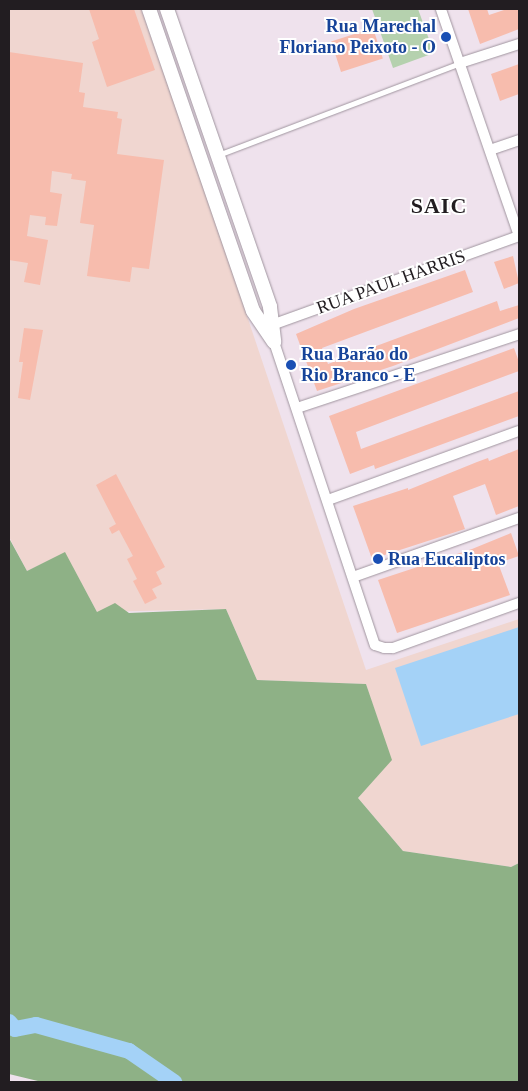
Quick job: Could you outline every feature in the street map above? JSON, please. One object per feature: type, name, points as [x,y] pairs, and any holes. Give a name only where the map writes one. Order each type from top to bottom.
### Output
[{"type":"street","points":[[149,9],[253,311],[268,326],[274,342],[375,645],[393,648],[519,603]]},
{"type":"street","points":[[167,9],[270,307],[268,326]]},
{"type":"street","points":[[441,9],[519,236]]},
{"type":"street","points":[[460,63],[519,44]]},
{"type":"street","points":[[490,150],[519,140]]},
{"type":"street","name":"RUA PAUL HARRIS","points":[[268,326],[519,236]]},
{"type":"street","points":[[297,408],[519,334]]},
{"type":"street","points":[[328,500],[519,431]]},
{"type":"street","points":[[353,577],[519,518]]},
{"type":"lane","points":[[218,155],[460,63]]},
{"type":"lane","points":[[208,182],[225,177]]},
{"type":"shaded area","points":[[9,9],[141,9],[203,185],[366,670],[519,619],[519,863],[511,867],[403,851],[358,798],[391,760],[366,684],[257,680],[226,609],[97,612],[65,553],[27,571],[9,537]]},
{"type":"green space","points":[[372,9],[418,9],[434,53],[393,68]]},
{"type":"green space","points":[[9,538],[27,571],[65,552],[97,612],[115,603],[129,613],[226,609],[257,680],[366,684],[392,760],[358,798],[403,851],[511,867],[519,863],[519,1082],[42,1082],[9,1074]]},
{"type":"water","points":[[519,627],[519,714],[421,746],[395,668]]},
{"type":"building","points":[[89,9],[134,9],[155,70],[107,87],[92,42],[99,39]]},
{"type":"building","points":[[468,9],[487,9],[489,15],[507,9],[519,9],[519,29],[480,44]]},
{"type":"building","points":[[373,28],[383,58],[341,72],[331,42]]},
{"type":"building","points":[[9,52],[83,63],[79,92],[85,93],[83,107],[118,112],[117,118],[122,119],[117,154],[164,160],[149,269],[132,267],[130,282],[87,276],[94,225],[80,223],[86,181],[71,179],[72,174],[52,171],[50,192],[62,194],[57,226],[45,225],[46,217],[30,215],[27,236],[48,240],[40,285],[24,282],[28,263],[9,260]]},
{"type":"building","points":[[519,64],[519,94],[500,101],[491,74]]},
{"type":"building","points":[[513,256],[519,283],[504,289],[494,262]]},
{"type":"building","points":[[465,270],[473,292],[322,348],[328,364],[497,301],[500,311],[519,305],[519,318],[393,366],[317,391],[296,334],[354,309]]},
{"type":"building","points":[[24,328],[43,330],[30,400],[18,398],[23,362],[19,362]]},
{"type":"building","points":[[514,348],[519,362],[519,371],[356,432],[361,449],[519,391],[519,416],[375,469],[374,465],[350,474],[329,416]]},
{"type":"building","points":[[519,449],[519,506],[496,515],[485,484],[453,496],[465,529],[372,559],[353,506],[408,488],[408,490],[477,462],[488,458],[489,461]]},
{"type":"building","points":[[116,474],[165,567],[156,572],[162,584],[152,589],[157,598],[145,604],[133,581],[137,579],[127,559],[133,556],[119,530],[112,534],[109,528],[116,524],[96,485]]},
{"type":"building","points":[[511,533],[519,556],[498,563],[510,595],[397,633],[378,580],[472,549]]},
{"type":"waterway","points":[[9,1022],[15,1029],[36,1025],[129,1051],[174,1082]]},
{"type":"place","name":"Rua Marechal Floriano Peixoto - O","points":[[446,37]]},
{"type":"place","name":"Rua Barão do Rio Branco - E","points":[[291,365]]},
{"type":"place","name":"Rua Eucaliptos","points":[[378,559]]},
{"type":"district","name":"SAIC","points":[[439,206]]}]
